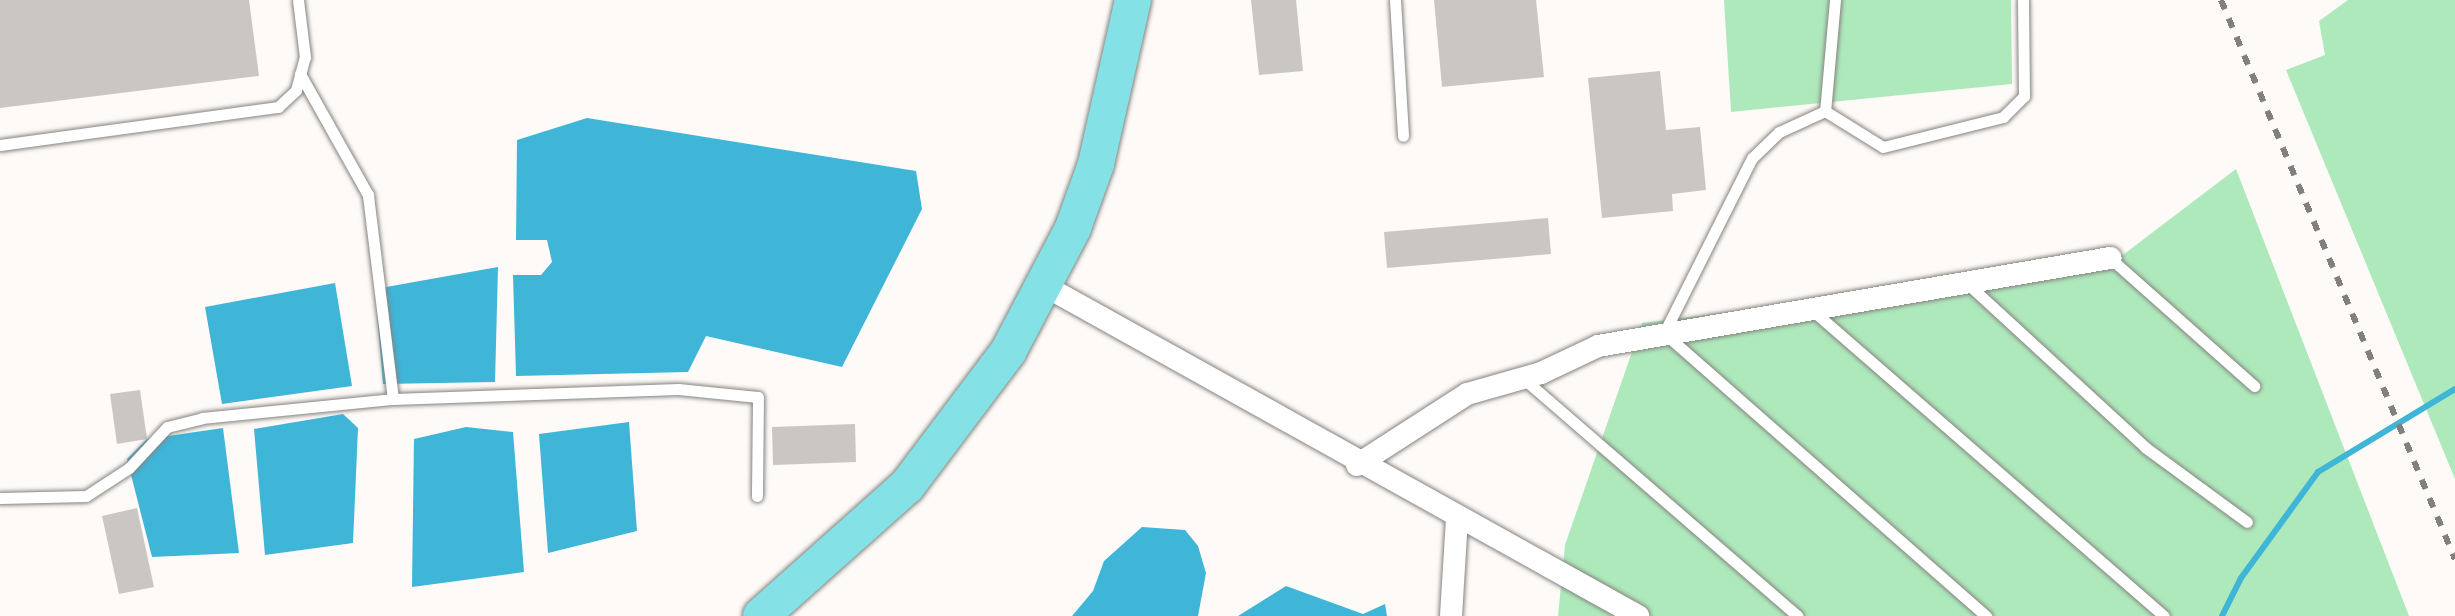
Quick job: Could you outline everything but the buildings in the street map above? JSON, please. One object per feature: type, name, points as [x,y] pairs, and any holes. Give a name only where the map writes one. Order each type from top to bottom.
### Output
[{"type":"main road","points":[[761,616],[907,486],[964,418],[1045,286],[1096,164],[1133,0]]},
{"type":"street","points":[[1357,465],[1467,394],[1524,378],[1598,346],[1812,309],[1970,286],[2110,258]]},
{"type":"street","points":[[1045,286],[1357,465],[1638,616]]},
{"type":"street","points":[[1451,616],[1457,519]]},
{"type":"lane","points":[[1395,0],[1403,136]]},
{"type":"lane","points":[[1825,111],[1835,0]]},
{"type":"lane","points":[[1825,111],[1883,147],[2003,117],[2024,96],[2023,0]]},
{"type":"lane","points":[[301,1],[300,74],[368,195],[393,399]]},
{"type":"lane","points":[[0,145],[252,115],[278,107],[300,74]]},
{"type":"lane","points":[[1825,111],[1779,132],[1752,158],[1664,333],[1986,616]]},
{"type":"lane","points":[[2110,258],[2254,386]]},
{"type":"lane","points":[[1970,286],[2146,448],[2247,522]]},
{"type":"lane","points":[[1812,309],[2164,616]]},
{"type":"lane","points":[[1524,378],[1798,616]]},
{"type":"lane","points":[[0,498],[86,496],[129,468],[167,427],[202,418],[393,399],[678,389],[758,397],[757,496]]},
{"type":"green space","points":[[1724,0],[2011,0],[2012,84],[1731,112]]},
{"type":"green space","points":[[2348,0],[2455,0],[2455,479],[2286,70],[2325,55],[2319,21]]},
{"type":"green space","points":[[2236,169],[2409,616],[1558,616],[1565,545],[1642,323],[2111,264]]},
{"type":"water","points":[[587,118],[916,171],[922,209],[842,367],[706,336],[688,372],[516,376],[513,275],[541,275],[552,262],[547,240],[516,240],[517,140]]},
{"type":"water","points":[[498,267],[495,382],[383,384],[375,289]]},
{"type":"water","points":[[335,283],[352,386],[222,404],[205,307]]},
{"type":"water","points":[[343,414],[358,428],[353,543],[265,555],[254,429]]},
{"type":"water","points":[[629,422],[637,531],[548,553],[539,434]]},
{"type":"water","points":[[466,427],[513,432],[524,572],[412,587],[414,439]]},
{"type":"water","points":[[223,428],[239,553],[152,557],[127,459],[147,439]]},
{"type":"water","points":[[1142,527],[1185,530],[1198,546],[1206,573],[1198,616],[1072,616],[1093,591],[1104,561]]},
{"type":"water","points":[[1286,586],[1363,614],[1385,604],[1387,616],[1238,616]]},
{"type":"waterway","points":[[2222,616],[2241,578],[2318,472],[2455,389]]},
{"type":"railway","points":[[2221,0],[2455,559]]}]
